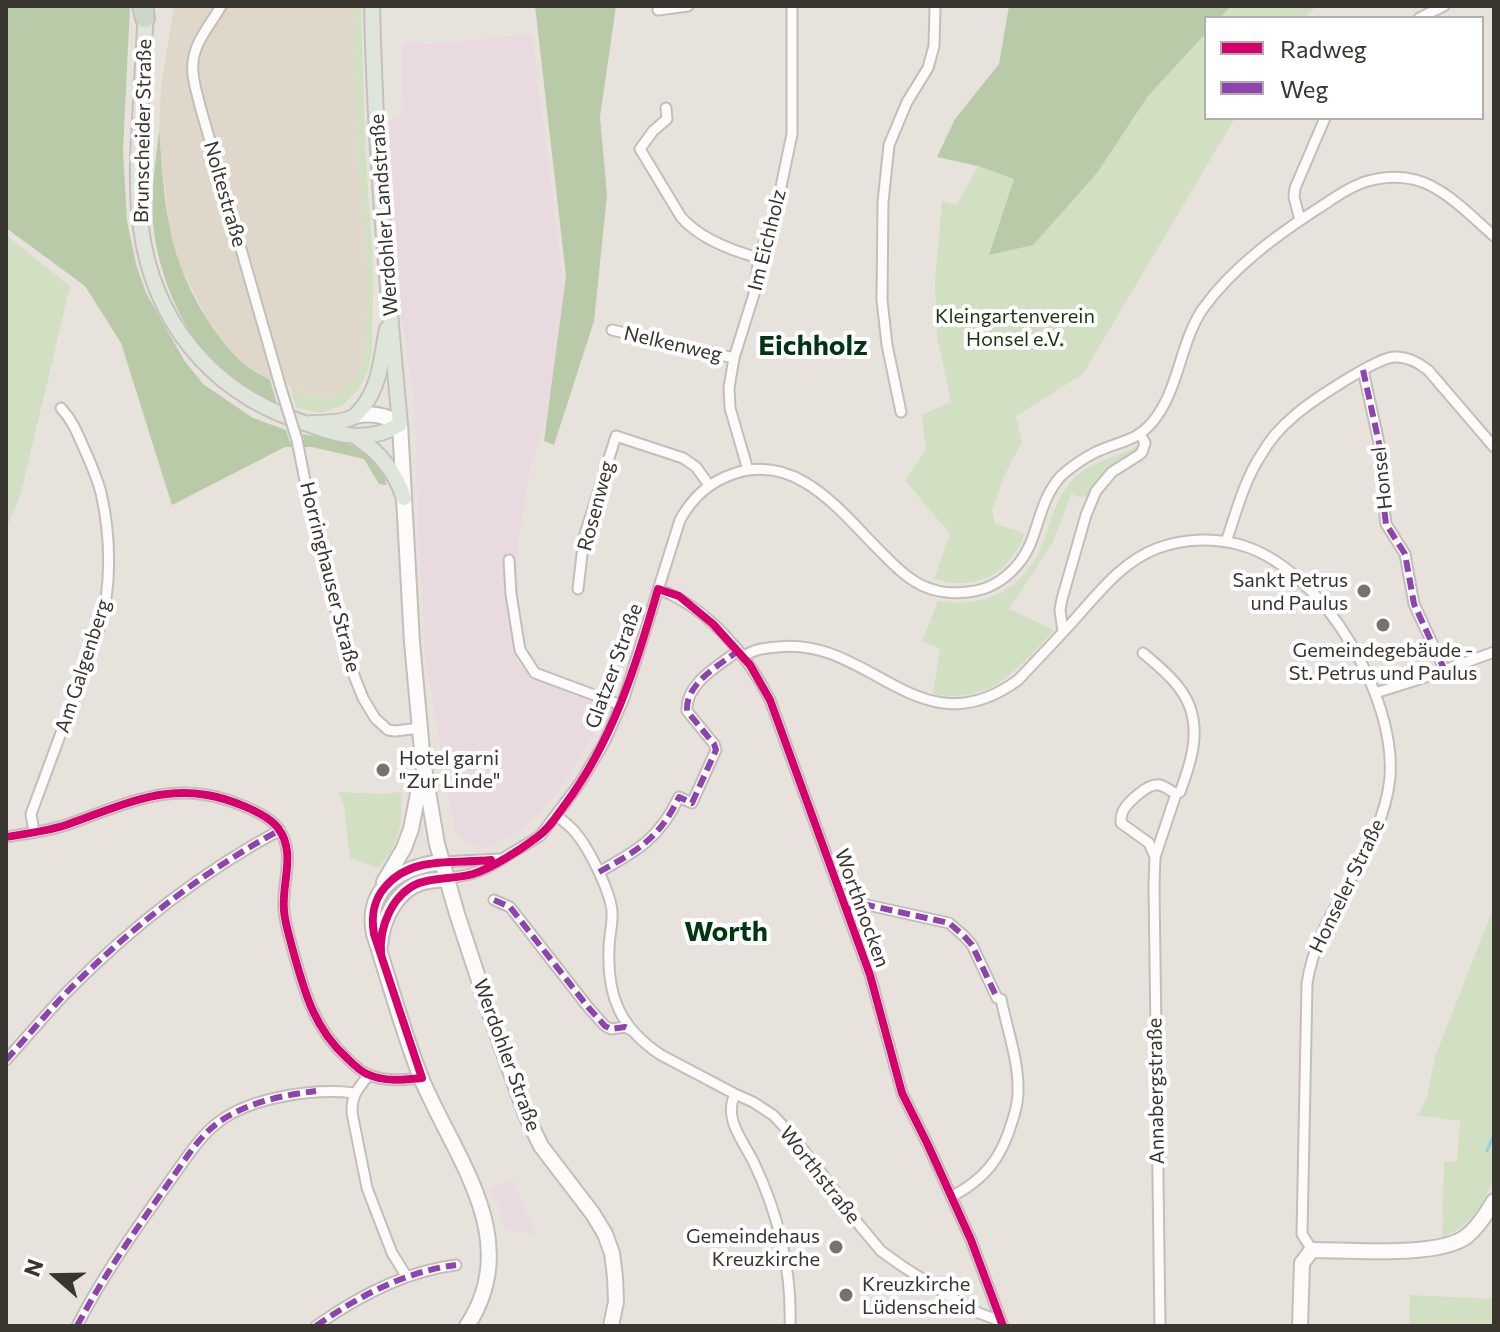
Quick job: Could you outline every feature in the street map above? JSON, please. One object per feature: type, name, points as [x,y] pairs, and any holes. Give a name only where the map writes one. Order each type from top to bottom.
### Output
[{"type":"main road","name":"Werdohler Landstraße","points":[[372,6],[384,249],[400,424]]},
{"type":"main road","name":"Brunscheider Straße","points":[[146,9],[138,195],[141,232],[156,285],[181,335],[218,377],[284,416],[355,437],[378,434],[400,424]]},
{"type":"main road","points":[[355,416],[378,380],[391,311]]},
{"type":"main road","name":"Brunscheider Straße","points":[[303,422],[332,422],[375,414],[389,417],[400,424]]},
{"type":"main road","points":[[373,908],[381,893],[397,876],[418,866],[442,862],[423,762],[412,642],[400,424]]},
{"type":"main road","points":[[355,437],[372,448],[386,463],[397,479],[404,498]]},
{"type":"main road","points":[[423,762],[411,829],[373,908],[373,927],[422,1078],[466,1168],[489,1238],[486,1287],[467,1326]]},
{"type":"main road","name":"Werdohler Straße","points":[[442,862],[496,1033],[526,1115],[541,1146],[593,1214],[612,1253],[616,1302],[611,1326]]},
{"type":"main road","points":[[381,954],[383,925],[397,901],[418,884],[446,879]]},
{"type":"main road","points":[[1300,1326],[1302,1263],[1312,1250],[1439,1248],[1466,1237],[1494,1201]]},
{"type":"street","name":"Noltestraße","points":[[221,6],[196,48],[192,65],[194,80],[280,385]]},
{"type":"street","points":[[658,10],[688,6]]},
{"type":"street","name":"Im Eichholz","points":[[748,470],[730,408],[729,388],[734,358],[754,294],[759,258],[778,201],[792,134],[792,6]]},
{"type":"street","points":[[901,412],[887,345],[882,300],[883,202],[889,145],[907,102],[928,68],[934,46],[935,6]]},
{"type":"street","points":[[1423,16],[1444,6]]},
{"type":"street","points":[[666,108],[667,119],[640,149],[681,217],[690,227],[716,241],[739,253],[759,258]]},
{"type":"street","points":[[1300,220],[1295,188],[1324,120]]},
{"type":"street","name":"Glatzer Straße","points":[[446,879],[478,872],[540,836],[580,783],[598,755],[621,705],[680,520],[709,485],[748,470],[785,472],[796,476],[814,486],[906,576],[921,585],[947,592],[983,589],[1003,579],[1022,559],[1044,501],[1063,474],[1096,452],[1122,444],[1140,434],[1158,415],[1203,310],[1237,270],[1300,220],[1365,181],[1399,178],[1428,184],[1438,190],[1494,236]]},
{"type":"street","name":"Nelkenweg","points":[[612,330],[734,358]]},
{"type":"street","points":[[1226,542],[1251,472],[1273,438],[1292,417],[1383,359],[1395,357],[1415,361],[1428,370],[1494,447]]},
{"type":"street","name":"Honsel","points":[[1363,370],[1384,466],[1386,524],[1405,554],[1414,604],[1445,671]]},
{"type":"street","name":"Horringhauser Straße","points":[[280,385],[297,440],[349,663],[363,698],[375,718],[388,730],[420,728]]},
{"type":"street","name":"Am Galgenberg","points":[[34,832],[31,814],[99,630],[109,586],[102,494],[71,419],[61,408]]},
{"type":"street","points":[[1063,632],[1062,599],[1093,497],[1104,479],[1142,452],[1145,443],[1140,434]]},
{"type":"street","name":"Rosenweg","points":[[578,589],[584,537],[616,436],[683,458],[696,467],[709,485]]},
{"type":"street","name":"Honseler Straße","points":[[740,654],[790,646],[822,651],[930,702],[952,705],[977,701],[1018,680],[1133,560],[1172,543],[1206,540],[1247,547],[1278,563],[1322,602],[1356,652],[1375,693],[1387,732],[1390,764],[1385,805],[1374,835],[1317,946],[1309,969],[1302,1234],[1312,1250]]},
{"type":"street","name":"Glatzer Straße","points":[[509,560],[520,650],[535,673],[621,705]]},
{"type":"street","name":"Worthnocken","points":[[658,589],[679,596],[713,624],[740,654],[764,688],[870,975],[902,1093],[971,1240],[1001,1323]]},
{"type":"street","points":[[1375,693],[1494,652]]},
{"type":"street","name":"Annabergstraße","points":[[1143,653],[1181,689],[1194,720],[1195,743],[1155,857],[1160,1326]]},
{"type":"street","points":[[599,872],[637,851],[652,838],[679,797],[692,803],[716,750],[687,711],[688,698],[696,684],[740,654]]},
{"type":"street","points":[[1155,857],[1149,843],[1121,823],[1122,814],[1149,786],[1162,785],[1176,794]]},
{"type":"street","points":[[6,837],[63,825],[132,800],[164,794],[209,795],[264,816],[280,830],[287,850],[284,912],[310,1004],[320,1027],[342,1053],[369,1075],[386,1079],[422,1078]]},
{"type":"street","name":"Worthstraße","points":[[557,816],[575,832],[607,889],[612,909],[608,970],[610,986],[613,1000],[631,1030],[661,1055],[773,1115],[881,1251],[987,1321],[1001,1323]]},
{"type":"street","points":[[6,1060],[67,992],[138,926],[199,881],[280,830]]},
{"type":"street","name":"Glatzer Straße","points":[[442,862],[503,858]]},
{"type":"street","name":"Worthstraße","points":[[494,900],[510,907],[605,1026],[631,1030]]},
{"type":"street","points":[[846,910],[863,904],[949,923],[972,945],[999,998],[1016,1068],[1018,1091],[1015,1111],[1007,1139],[995,1163],[974,1183],[951,1197]]},
{"type":"street","points":[[369,1075],[354,1093],[351,1109],[367,1188],[392,1253],[407,1277]]},
{"type":"street","points":[[77,1326],[137,1227],[190,1154],[219,1122],[240,1109],[297,1094],[354,1093]]},
{"type":"street","points":[[735,1094],[730,1108],[731,1120],[759,1174],[779,1230],[789,1288],[790,1326]]},
{"type":"street","points":[[316,1326],[359,1299],[407,1277],[456,1265]]},
{"type":"shaded area","points":[[174,6],[355,6],[357,143],[368,273],[366,347],[362,368],[345,391],[330,400],[291,389],[290,385],[270,380],[246,366],[210,325],[178,262],[169,229],[159,130],[161,87]]},
{"type":"shaded area","points":[[532,34],[564,291],[549,410],[531,464],[517,550],[520,618],[512,643],[518,665],[539,680],[598,705],[606,712],[560,789],[542,811],[510,837],[482,848],[465,842],[455,831],[425,658],[415,406],[398,292],[388,122],[403,114],[402,46],[408,42],[428,45]]},
{"type":"shaded area","points":[[512,1180],[536,1234],[505,1230],[499,1206],[490,1188]]},
{"type":"green space","points":[[6,6],[130,6],[123,150],[127,221],[146,293],[184,360],[203,384],[253,418],[286,430],[290,443],[304,440],[302,434],[361,449],[379,463],[387,485],[379,484],[364,459],[312,447],[285,447],[172,505],[121,343],[85,286],[6,228]]},
{"type":"green space","points":[[355,6],[361,6],[373,269],[372,352],[360,388],[343,405],[322,413],[296,408],[291,389],[330,400],[345,390],[362,368],[366,347],[368,273],[357,143]]},
{"type":"green space","points":[[535,6],[616,6],[600,117],[607,195],[594,321],[554,445],[544,441],[566,276]]},
{"type":"green space","points":[[1009,6],[1231,6],[1222,16],[1204,16],[1204,35],[1148,96],[1097,173],[1033,245],[989,255],[1014,179],[978,166],[937,157],[955,119],[999,64]]},
{"type":"green space","points":[[1231,6],[1316,6],[1307,16],[1222,16]]},
{"type":"green space","name":"Kleingartenverein Honsel e.V.","points":[[1204,35],[1204,120],[1234,120],[1083,374],[1016,416],[1022,442],[1005,474],[992,510],[995,524],[1025,533],[1019,547],[1001,569],[977,581],[964,583],[934,579],[950,534],[905,480],[926,450],[922,415],[951,402],[937,336],[935,283],[942,201],[957,205],[978,166],[1014,179],[1078,193],[1097,173],[1148,96]]},
{"type":"green space","points":[[159,130],[164,192],[180,265],[197,302],[218,336],[246,366],[270,380],[277,404],[220,369],[196,341],[177,309],[159,257],[153,225],[153,184]]},
{"type":"green space","points":[[6,235],[70,286],[21,493],[6,529]]},
{"type":"green space","points":[[1140,445],[1139,450],[1090,497],[1071,494],[1053,542],[1009,609],[1054,630],[1015,670],[988,689],[954,696],[933,694],[940,648],[922,642],[938,601],[954,603],[984,599],[1011,586],[1032,565],[1056,507],[1070,483],[1094,465]]},
{"type":"green space","points":[[339,792],[401,792],[398,833],[391,851],[378,868],[350,858],[344,805]]},
{"type":"green space","points":[[1494,907],[1494,1179],[1468,1221],[1442,1237],[1444,1162],[1457,1161],[1460,1121],[1416,1115],[1427,1096],[1435,1057]]},
{"type":"green space","points":[[1410,1295],[1494,1299],[1494,1326],[1409,1326]]},
{"type":"waterway","points":[[1487,1151],[1494,1134]]},
{"type":"marked path","points":[[1363,370],[1384,466],[1386,524],[1405,554],[1414,604],[1445,671]]},
{"type":"marked path","points":[[599,872],[646,842],[664,823],[679,797],[692,803],[716,750],[687,711],[688,701],[704,676],[738,651]]},
{"type":"marked path","points":[[6,1060],[67,992],[141,924],[223,864],[280,830]]},
{"type":"marked path","points":[[494,900],[510,907],[605,1026],[631,1030]]},
{"type":"marked path","points":[[846,910],[863,904],[949,923],[972,945],[997,998]]},
{"type":"marked path","points":[[77,1326],[133,1234],[207,1132],[232,1114],[255,1104],[316,1091]]},
{"type":"marked path","points":[[316,1326],[348,1305],[401,1279],[456,1265]]},
{"type":"cycle path","points":[[381,954],[382,933],[389,912],[410,888],[426,881],[466,876],[489,868],[529,843],[552,823],[581,781],[609,729],[632,674],[658,589],[679,596],[713,624],[750,665],[770,700],[870,975],[902,1093],[971,1240],[1003,1326]]},
{"type":"cycle path","points":[[6,837],[59,827],[135,801],[170,794],[215,797],[265,817],[278,828],[287,848],[285,920],[311,1008],[336,1047],[359,1070],[374,1077],[394,1080],[422,1078],[374,934],[375,903],[396,877],[421,865],[491,860]]},
{"type":"place","name":"Sankt Petrus und Paulus","points":[[1364,591]]},
{"type":"place","name":"Gemeindegebäude - St. Petrus und Paulus","points":[[1383,625]]},
{"type":"place","name":"Hotel garni \"Zur Linde\"","points":[[383,770]]},
{"type":"place","name":"Gemeindehaus Kreuzkirche","points":[[836,1247]]},
{"type":"place","name":"Kreuzkirche Lüdenscheid","points":[[846,1295]]},
{"type":"district","name":"Eichholz","points":[[813,346]]},
{"type":"district","name":"Worth","points":[[726,932]]}]
